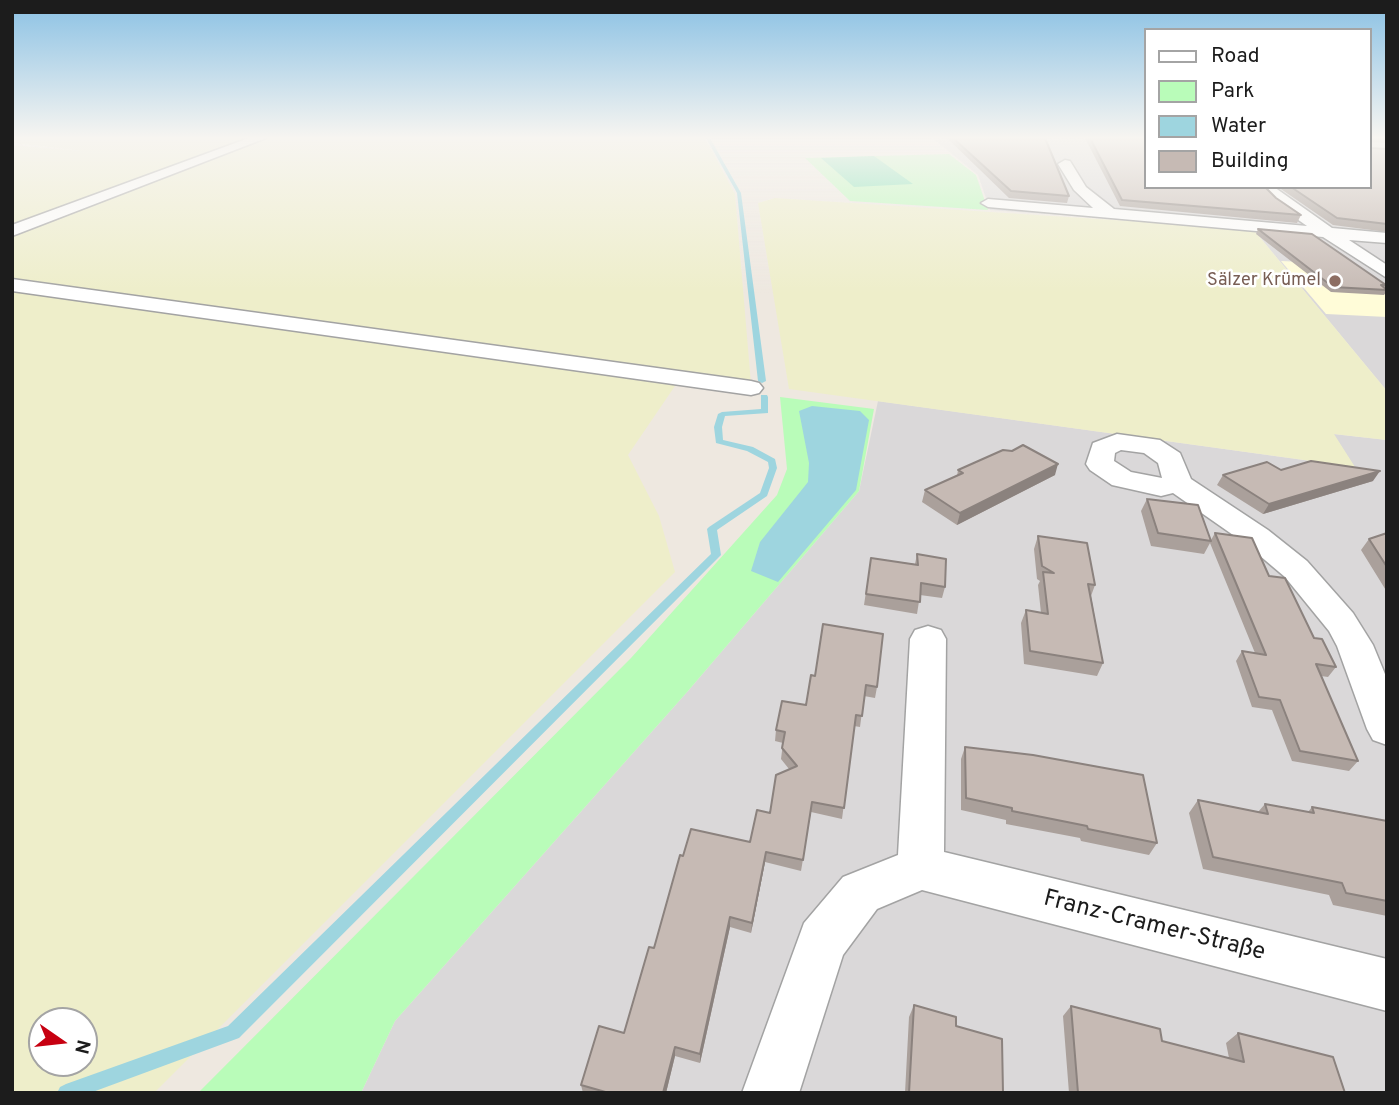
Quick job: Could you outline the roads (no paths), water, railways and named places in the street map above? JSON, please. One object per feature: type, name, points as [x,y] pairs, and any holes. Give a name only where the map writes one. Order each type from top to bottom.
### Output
[{"type":"street","points":[[12,231],[122,190]]},
{"type":"street","points":[[1081,190],[1108,212]]},
{"type":"street","points":[[1268,190],[1279,200],[1387,273]]},
{"type":"street","points":[[988,203],[1387,238]]},
{"type":"street","points":[[12,285],[751,388]]},
{"type":"street","points":[[1178,483],[1256,537],[1296,569],[1310,584],[1341,622],[1355,645],[1387,729]]},
{"type":"street","points":[[770,1093],[822,941],[860,893],[922,868],[928,639]]},
{"type":"street","name":"Franz-Cramer-Straße","points":[[922,868],[1387,985]]},
{"type":"water","points":[[812,406],[860,411],[869,420],[856,490],[778,582],[751,571],[760,542],[808,482],[809,463],[799,411]]},
{"type":"waterway","points":[[737,190],[762,381]]},
{"type":"waterway","points":[[66,1093],[233,1032],[716,555],[712,529],[764,494],[773,468],[772,461],[750,449],[719,441],[718,427],[722,414],[765,411],[764,397]]},
{"type":"place","name":"Sälzer Krümel","points":[[1335,281]]}]
